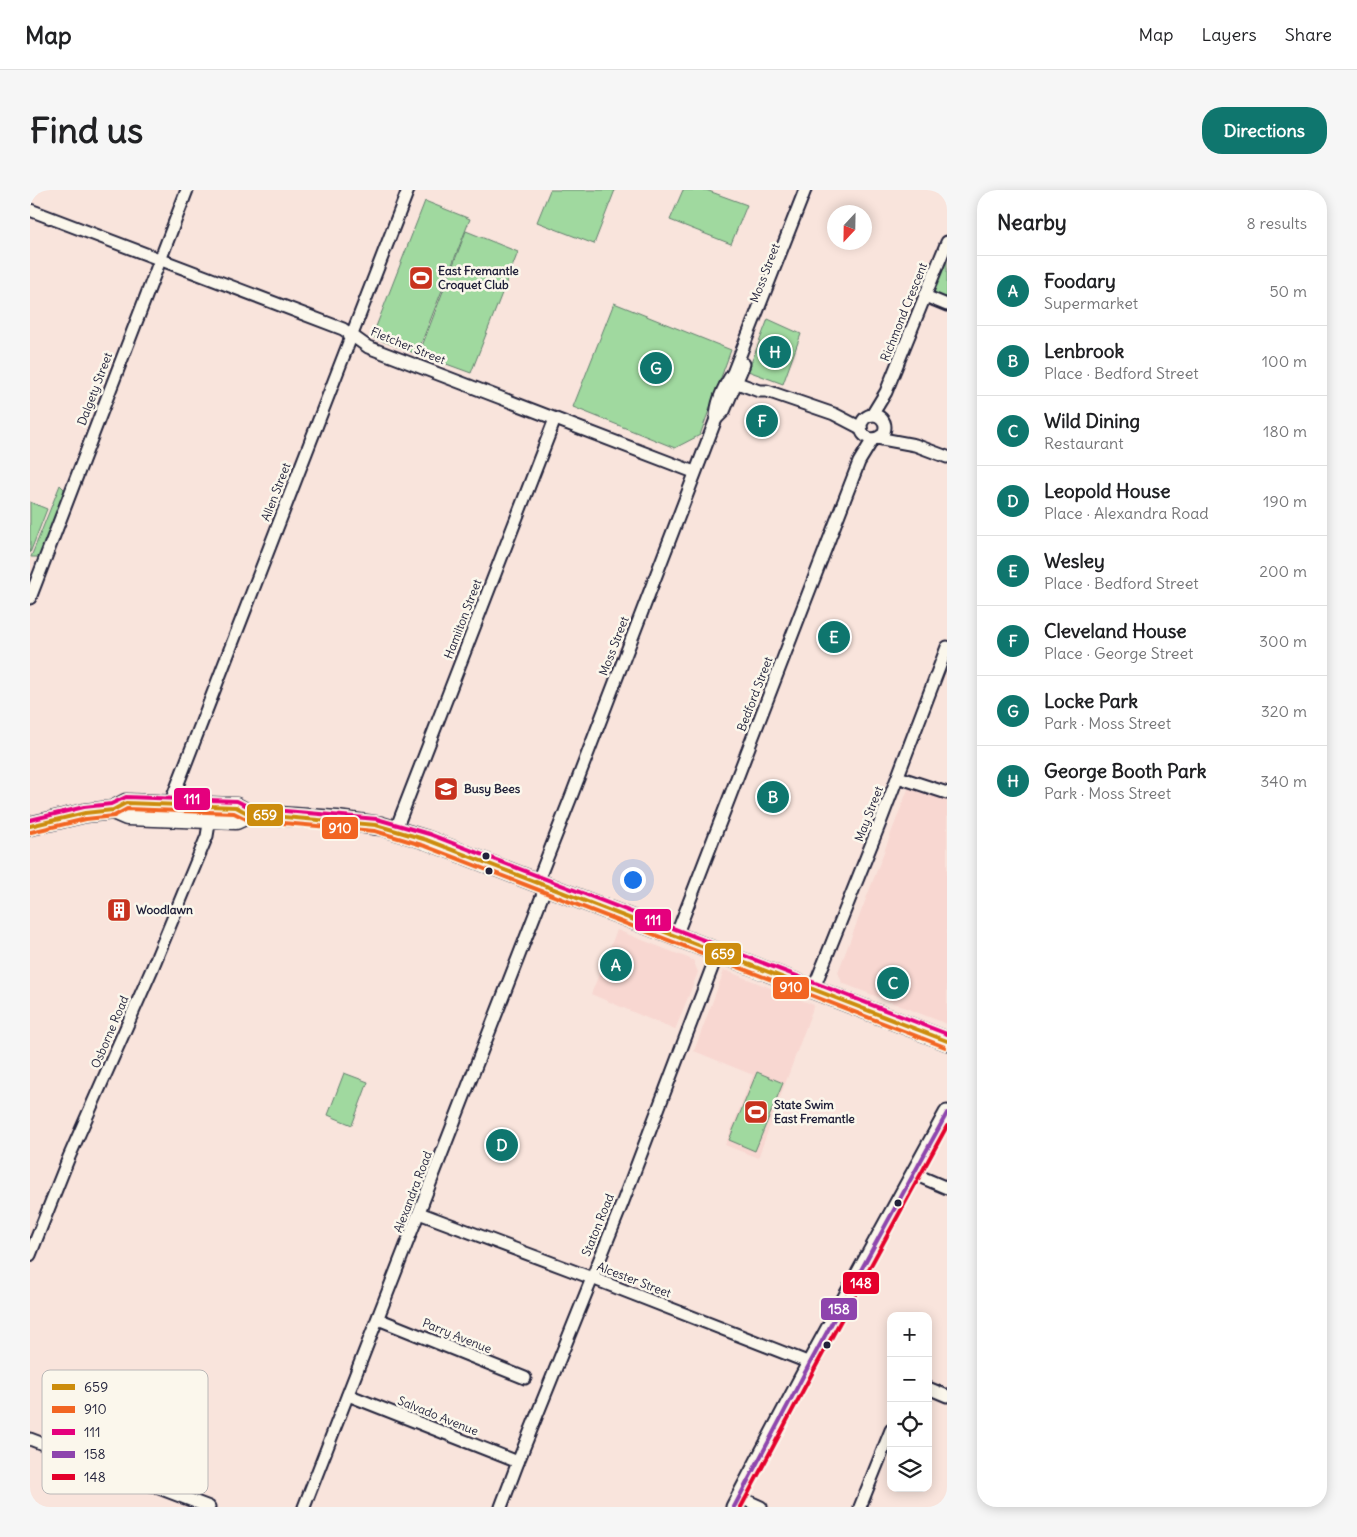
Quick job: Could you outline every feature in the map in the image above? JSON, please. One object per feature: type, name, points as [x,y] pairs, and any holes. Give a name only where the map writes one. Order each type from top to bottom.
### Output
[{"type":"highway","points":[[30,826],[85,813],[113,810],[126,803],[236,806],[249,814],[337,820],[396,829],[947,1041]]},
{"type":"highway","points":[[113,810],[127,816],[236,820],[249,814]]},
{"type":"main road","points":[[736,1502],[947,1113]]},
{"type":"street","name":"Dalgety Street","points":[[30,598],[187,190]]},
{"type":"street","name":"Allen Street","points":[[170,804],[408,190]]},
{"type":"street","name":"Moss Street","points":[[541,884],[694,472],[716,419],[724,411],[734,378],[805,190]]},
{"type":"street","name":"Moss Street","points":[[734,378],[812,190]]},
{"type":"street","name":"Fletcher Street","points":[[30,210],[342,329],[368,346],[694,472]]},
{"type":"street","name":"Richmond Crescent","points":[[876,419],[947,242]]},
{"type":"street","points":[[925,296],[947,305]]},
{"type":"street","points":[[734,378],[762,384],[768,391],[834,414],[876,419],[915,445]]},
{"type":"street","points":[[834,414],[868,435],[915,445],[947,457]]},
{"type":"street","name":"Hamilton Street","points":[[396,829],[555,419]]},
{"type":"street","points":[[868,435],[862,422],[876,419]]},
{"type":"street","points":[[868,435],[883,434],[876,419]]},
{"type":"street","name":"Bedford Street","points":[[676,936],[868,435]]},
{"type":"street","name":"May Street","points":[[813,990],[899,774],[947,647]]},
{"type":"street","points":[[899,774],[947,789]]},
{"type":"street","points":[[899,774],[947,793]]},
{"type":"street","name":"Osborne Road","points":[[30,1255],[69,1157],[152,969],[207,836],[210,818]]},
{"type":"street","name":"Alexandra Road","points":[[304,1507],[419,1213],[541,884]]},
{"type":"street","name":"Staton Road","points":[[501,1507],[718,952]]},
{"type":"street","points":[[914,1174],[947,1188]]},
{"type":"street","name":"Alcester Street","points":[[419,1213],[810,1363]]},
{"type":"street","name":"Parry Avenue","points":[[378,1319],[525,1378]]},
{"type":"street","points":[[932,1390],[947,1396]]},
{"type":"street","name":"Salvado Avenue","points":[[348,1395],[518,1462]]},
{"type":"street","points":[[30,1439],[42,1444]]},
{"type":"street","points":[[860,1507],[887,1440]]},
{"type":"street","points":[[175,1494],[209,1507]]},
{"type":"street","points":[[736,1502],[761,1507]]},
{"type":"shaded area","points":[[908,789],[947,799],[947,1024],[842,983],[838,972]]},
{"type":"shaded area","points":[[617,930],[693,960],[698,972],[675,1030],[591,994]]},
{"type":"shaded area","points":[[724,971],[814,1005],[758,1158],[725,1145],[753,1075],[694,1051]]},
{"type":"green space","points":[[550,190],[615,190],[594,244],[537,222]]},
{"type":"green space","points":[[683,190],[706,190],[747,205],[731,244],[670,220]]},
{"type":"green space","name":"East Fremantle Croquet Club","points":[[425,201],[470,219],[417,354],[372,337]]},
{"type":"green space","points":[[466,231],[518,252],[471,373],[419,354]]},
{"type":"green space","points":[[947,256],[947,298],[933,292]]},
{"type":"green space","points":[[614,303],[731,350],[700,435],[675,448],[573,407]]},
{"type":"green space","points":[[768,319],[801,334],[783,384],[748,371]]},
{"type":"green space","points":[[60,485],[64,489],[64,494],[40,557],[31,557]]},
{"type":"green space","points":[[30,502],[47,509],[30,553]]},
{"type":"green space","name":"State Swim East Fremantle","points":[[757,1072],[783,1083],[755,1151],[729,1140]]},
{"type":"green space","points":[[344,1073],[368,1082],[352,1125],[328,1115]]},
{"type":"transit line","name":"111","points":[[30,820],[84,807],[111,804],[126,797],[237,801],[251,808],[377,819],[429,834],[947,1034]]},
{"type":"transit line","name":"659","points":[[30,826],[85,813],[113,810],[126,803],[236,807],[249,814],[376,825],[427,840],[947,1041]]},
{"type":"transit line","name":"910","points":[[31,832],[86,819],[114,816],[127,809],[234,813],[248,820],[375,831],[425,846],[945,1047]]},
{"type":"transit line","name":"158","points":[[734,1507],[810,1363],[947,1113]]},
{"type":"transit line","name":"148","points":[[741,1507],[947,1126]]},
{"type":"place","name":"East Fremantle Croquet Club","points":[[421,278]]},
{"type":"place","name":"George Booth Park","points":[[775,352]]},
{"type":"place","name":"Locke Park","points":[[656,368]]},
{"type":"place","name":"Cleveland House","points":[[762,421]]},
{"type":"place","name":"Wesley","points":[[834,637]]},
{"type":"place","name":"Busy Bees","points":[[446,789]]},
{"type":"place","name":"Lenbrook","points":[[773,797]]},
{"type":"place","name":"Woodlawn","points":[[119,910]]},
{"type":"place","name":"Foodary","points":[[616,965]]},
{"type":"place","name":"Wild Dining","points":[[893,983]]},
{"type":"place","name":"State Swim East Fremantle","points":[[756,1112]]},
{"type":"place","name":"Leopold House","points":[[502,1145]]}]
